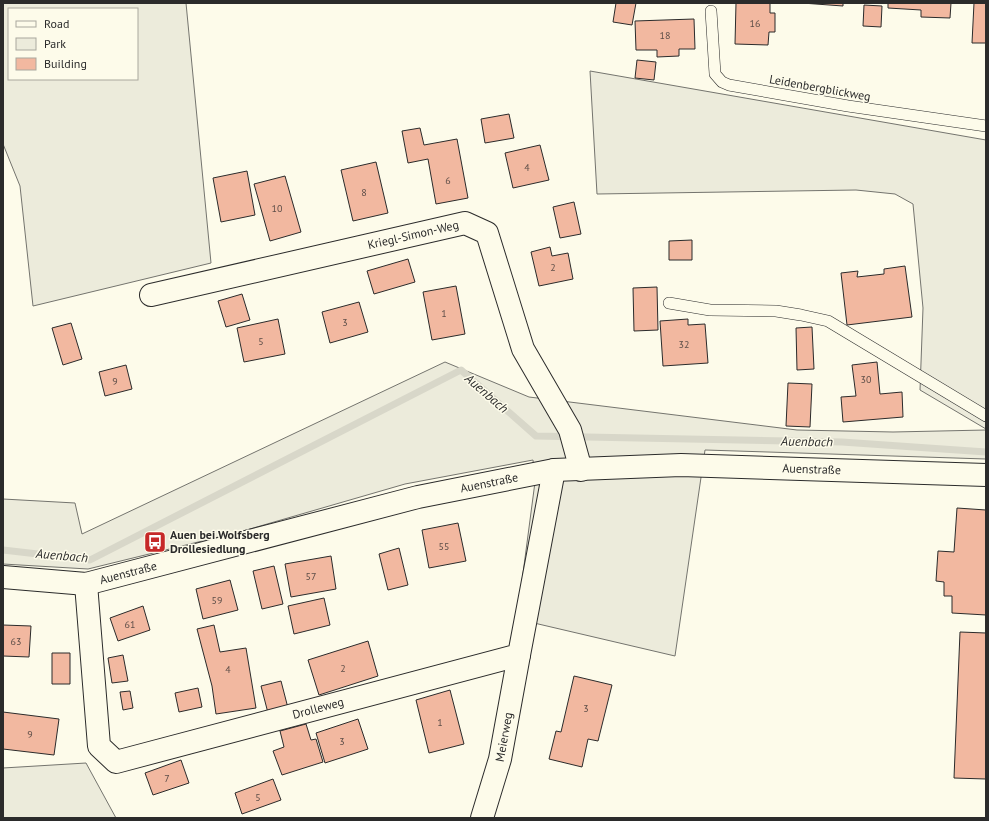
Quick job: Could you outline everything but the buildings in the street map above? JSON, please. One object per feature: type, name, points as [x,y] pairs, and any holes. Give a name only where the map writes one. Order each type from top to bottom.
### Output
[{"type":"street","name":"Kriegl-Simon-Weg","points":[[151,295],[465,223],[487,233],[523,349],[570,430],[578,460]]},
{"type":"street","name":"Auenstraße","points":[[3,577],[86,584],[418,497],[554,470],[578,460],[681,465],[986,475]]},
{"type":"street","points":[[519,655],[554,470]]},
{"type":"street","name":"Drolleweg","points":[[86,584],[98,746],[116,762],[519,655]]},
{"type":"street","name":"Meierweg","points":[[482,818],[500,759],[519,655]]},
{"type":"lane","name":"Leidenbergblickweg","points":[[711,11],[715,74],[722,82],[729,85],[848,106],[986,126]]},
{"type":"lane","points":[[669,303],[710,310],[776,311],[801,315],[828,322],[986,416]]},
{"type":"green space","points":[[3,3],[186,3],[211,263],[33,306],[20,186],[3,144]]},
{"type":"green space","points":[[590,71],[986,140],[986,429],[920,390],[923,308],[913,204],[895,194],[856,190],[597,194]]},
{"type":"green space","points":[[445,362],[529,397],[797,430],[893,432],[986,430],[986,459],[705,450],[675,656],[517,619],[535,482],[533,460],[405,484],[243,531],[88,569],[3,564],[3,499],[75,503],[82,534]]},
{"type":"green space","points":[[86,763],[116,818],[3,818],[3,768]]},
{"type":"waterway","name":"Auenbach","points":[[3,550],[90,560],[461,370],[536,436],[842,442],[986,452]]},
{"type":"place","name":"Auen bei Wolfsberg Drollesiedlung","points":[[155,542]]}]
